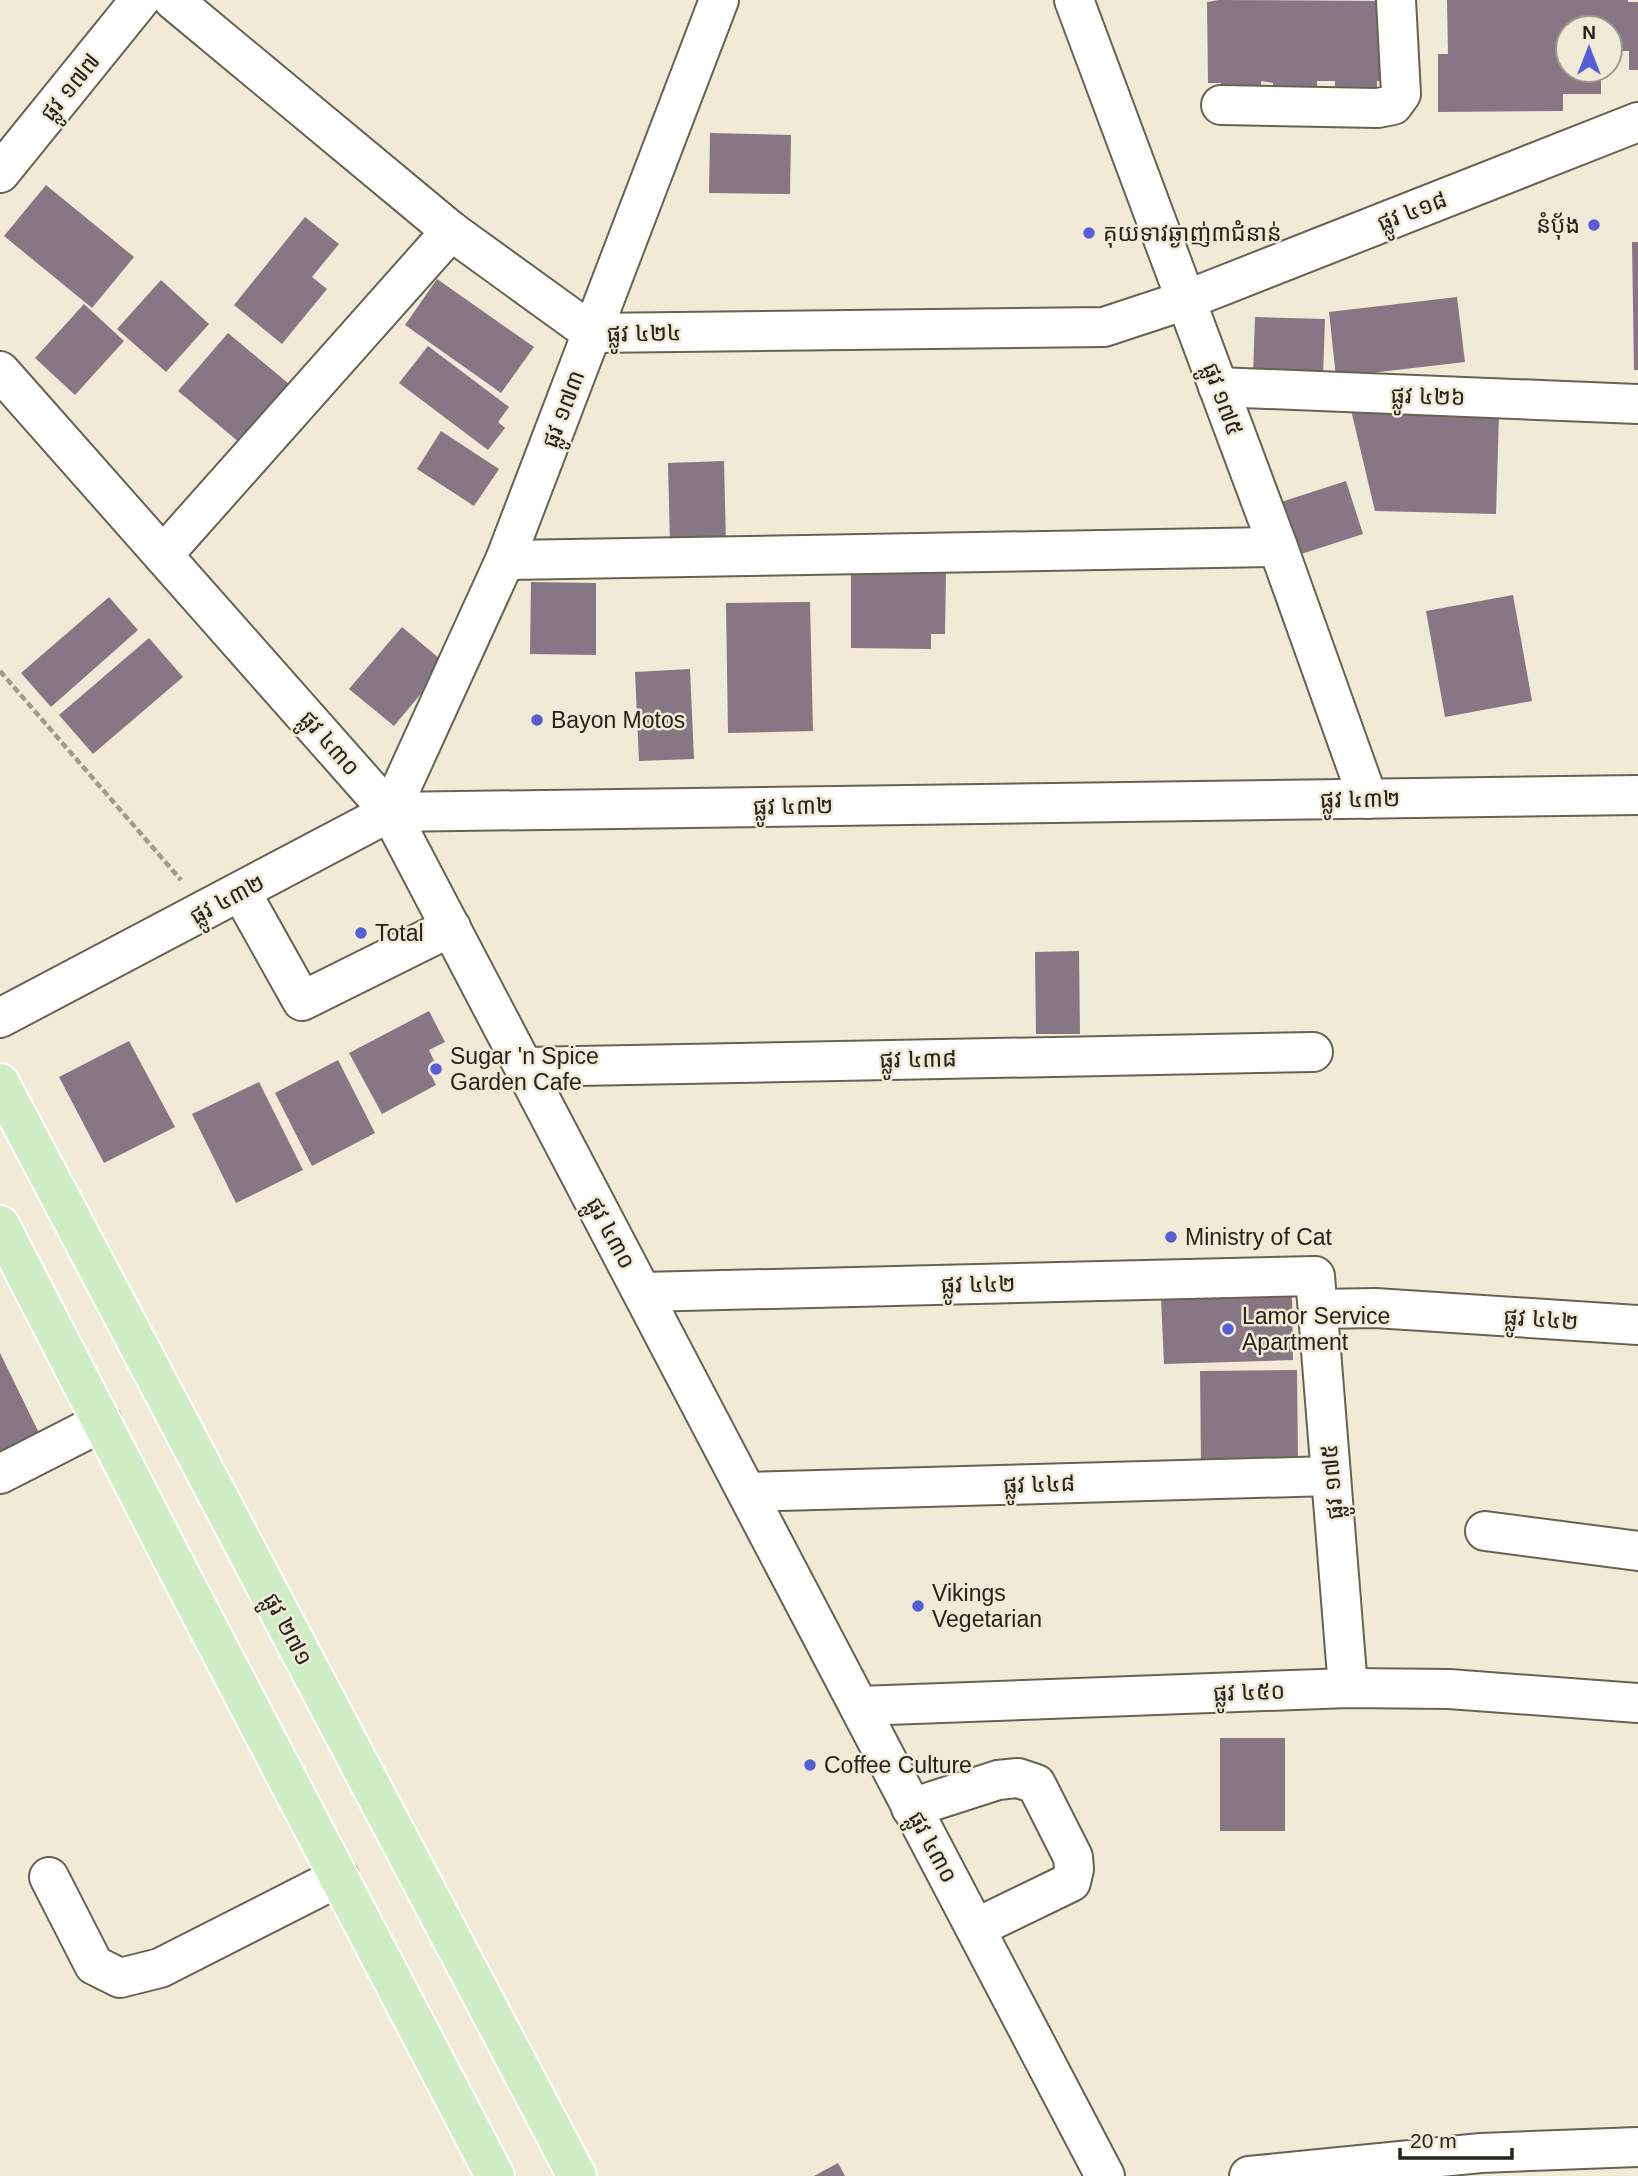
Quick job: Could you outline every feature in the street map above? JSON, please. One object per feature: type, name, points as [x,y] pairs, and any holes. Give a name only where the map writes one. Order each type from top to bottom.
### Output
[{"type":"main road","name":"ផ្លូវ ២៧១","points":[[0,1083],[577,2176]]},
{"type":"main road","points":[[0,1225],[339,1877],[489,2174]]},
{"type":"street","name":"ផ្លូវ ១៧៧","points":[[0,173],[140,0]]},
{"type":"street","name":"ផ្លូវ ៤២៤","points":[[173,0],[451,231],[592,333],[1104,327],[1186,300]]},
{"type":"street","name":"ផ្លូវ ១៧៣","points":[[390,812],[505,560],[719,0]]},
{"type":"street","name":"ផ្លូវ ១៧៥","points":[[1074,0],[1278,547],[1368,799]]},
{"type":"street","points":[[1221,105],[1378,108],[1393,105],[1401,94],[1396,0]]},
{"type":"street","name":"ផ្លូវ ៤១៨","points":[[1186,300],[1638,122]]},
{"type":"street","points":[[163,555],[451,231]]},
{"type":"street","name":"ផ្លូវ ៤៣០","points":[[0,371],[390,812],[1104,2176]]},
{"type":"street","name":"ផ្លូវ ៤២៦","points":[[1218,387],[1638,404]]},
{"type":"street","points":[[505,560],[1278,547]]},
{"type":"street","name":"ផ្លូវ ៤៣២","points":[[0,1018],[390,812],[1638,795]]},
{"type":"street","points":[[241,892],[302,1001],[451,927]]},
{"type":"street","name":"ផ្លូវ ៤៣៨","points":[[524,1067],[1313,1052]]},
{"type":"street","name":"ផ្លូវ ៤៤២","points":[[642,1292],[1316,1293],[1375,1308],[1638,1325]]},
{"type":"street","name":"ផ្លូវ ១៧៥","points":[[1316,1293],[1348,1688]]},
{"type":"street","points":[[0,1474],[102,1422]]},
{"type":"street","name":"ផ្លូវ ៤៤៨","points":[[747,1492],[1331,1476]]},
{"type":"street","points":[[1485,1531],[1638,1551]]},
{"type":"street","name":"ផ្លូវ ៤៥០","points":[[859,1706],[1348,1688],[1449,1689],[1638,1703]]},
{"type":"street","points":[[912,1808],[998,1780],[1018,1778],[1036,1784],[1073,1857],[1071,1882],[976,1928]]},
{"type":"street","points":[[49,1877],[94,1965],[120,1978],[160,1968],[339,1877]]},
{"type":"street","points":[[1249,2176],[1481,2153],[1638,2147]]},
{"type":"path","points":[[0,671],[206,910]]},
{"type":"building","points":[[1447,0],[1638,2],[1638,70],[1629,70],[1629,51],[1624,51],[1624,14],[1554,14],[1554,84],[1601,84],[1601,94],[1563,94],[1563,111],[1438,112],[1438,54],[1448,54]]},
{"type":"building","points":[[1390,1],[1390,81],[1377,81],[1377,91],[1335,91],[1335,81],[1317,81],[1317,91],[1273,91],[1273,83],[1261,81],[1261,91],[1221,92],[1221,83],[1208,83],[1207,2]]},
{"type":"building","points":[[710,133],[791,135],[790,194],[709,193]]},
{"type":"building","points":[[46,185],[134,257],[92,308],[4,236]]},
{"type":"building","points":[[305,217],[339,244],[312,277],[327,289],[282,344],[234,305]]},
{"type":"building","points":[[1632,242],[1638,242],[1638,370],[1634,370]]},
{"type":"building","points":[[437,279],[534,347],[501,393],[405,325]]},
{"type":"building","points":[[161,280],[209,324],[166,372],[117,329]]},
{"type":"building","points":[[1457,297],[1465,362],[1336,377],[1329,312]]},
{"type":"building","points":[[84,304],[124,341],[75,395],[35,358]]},
{"type":"building","points":[[1255,317],[1325,319],[1323,376],[1253,375]]},
{"type":"building","points":[[228,333],[295,389],[246,448],[178,391]]},
{"type":"building","points":[[428,346],[509,407],[498,422],[505,428],[488,450],[399,383]]},
{"type":"building","points":[[1351,410],[1499,414],[1496,514],[1375,511]]},
{"type":"building","points":[[441,431],[499,469],[474,506],[417,469]]},
{"type":"building","points":[[724,461],[726,543],[670,544],[668,463]]},
{"type":"building","points":[[1346,481],[1363,534],[1295,556],[1278,503]]},
{"type":"building","points":[[851,569],[946,569],[945,634],[931,634],[931,649],[851,648]]},
{"type":"building","points":[[531,582],[596,583],[596,655],[530,654]]},
{"type":"building","points":[[1513,595],[1532,701],[1445,717],[1426,611]]},
{"type":"building","points":[[109,597],[138,630],[51,707],[21,673]]},
{"type":"building","points":[[810,602],[813,731],[728,733],[726,603]]},
{"type":"building","points":[[402,627],[446,664],[394,726],[349,689]]},
{"type":"building","points":[[149,638],[183,677],[93,754],[59,715]]},
{"type":"building","points":[[690,669],[694,759],[639,761],[635,672]]},
{"type":"building","points":[[1079,951],[1080,1034],[1036,1034],[1035,952]]},
{"type":"building","points":[[429,1011],[445,1042],[429,1050],[436,1065],[428,1069],[436,1085],[382,1114],[349,1053]]},
{"type":"building","points":[[129,1041],[175,1127],[104,1163],[59,1077]]},
{"type":"building","points":[[338,1060],[375,1133],[312,1166],[275,1093]]},
{"type":"building","points":[[259,1082],[303,1170],[236,1203],[192,1114]]},
{"type":"building","name":"Lamor Service Apartment","points":[[1292,1294],[1293,1360],[1164,1364],[1161,1298]]},
{"type":"building","points":[[0,1353],[39,1433],[0,1452]]},
{"type":"building","points":[[1297,1370],[1298,1463],[1201,1464],[1200,1371]]},
{"type":"building","points":[[1220,1738],[1285,1738],[1285,1831],[1220,1831]]},
{"type":"building","points":[[838,2163],[845,2176],[814,2176]]},
{"type":"place","name":"នំប៉័ង","points":[[1594,225]]},
{"type":"place","name":"គុយទាវឆ្ងាញ់៣ជំនាន់","points":[[1089,233]]},
{"type":"place","name":"Bayon Motos","points":[[537,720]]},
{"type":"place","name":"Total","points":[[361,933]]},
{"type":"place","name":"Sugar 'n Spice Garden Cafe","points":[[436,1069]]},
{"type":"place","name":"Ministry of Cat","points":[[1171,1237]]},
{"type":"place","name":"Lamor Service Apartment","points":[[1228,1329]]},
{"type":"place","name":"Vikings Vegetarian","points":[[918,1606]]},
{"type":"place","name":"Coffee Culture","points":[[810,1765]]}]
